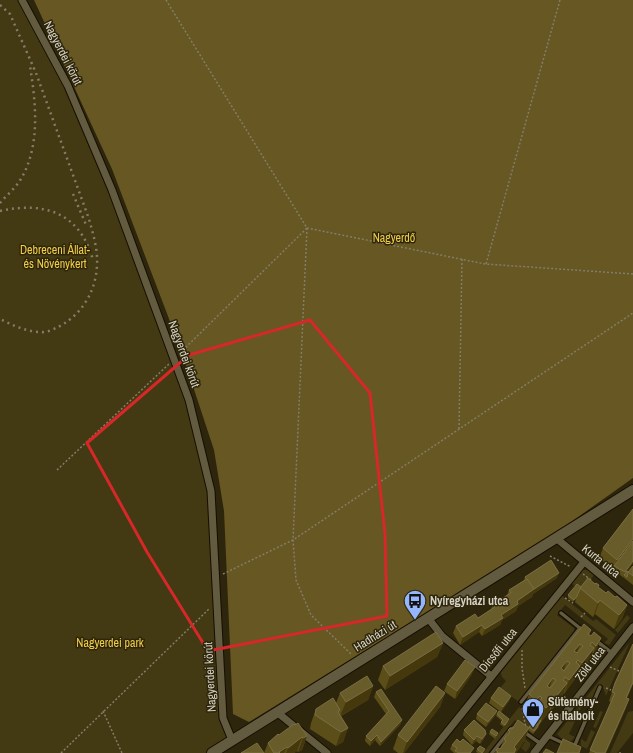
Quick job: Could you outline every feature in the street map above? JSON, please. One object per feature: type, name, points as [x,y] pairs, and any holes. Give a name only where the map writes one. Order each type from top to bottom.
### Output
[{"type":"street","name":"Nagyerdei körút","points":[[22,0],[68,86],[112,190],[189,400],[211,491],[223,718],[232,740]]},
{"type":"street","name":"Hadházi út","points":[[212,753],[633,490]]},
{"type":"street","name":"Kurta utca","points":[[556,538],[633,602]]},
{"type":"street","name":"Dicsőfi utca","points":[[430,753],[584,562]]},
{"type":"street","points":[[428,618],[442,636],[491,676]]},
{"type":"street","name":"Zöld utca","points":[[534,753],[633,627]]},
{"type":"street","points":[[278,713],[327,753]]},
{"type":"lane","points":[[561,613],[585,632]]},
{"type":"lane","points":[[521,702],[580,628]]},
{"type":"lane","points":[[591,636],[612,653]]},
{"type":"lane","points":[[574,747],[600,687]]},
{"type":"lane","points":[[492,753],[513,728],[520,728],[541,744]]},
{"type":"lane","points":[[548,736],[578,749]]},
{"type":"path","points":[[166,0],[307,228],[294,540],[296,580],[311,615],[358,662]]},
{"type":"path","points":[[486,264],[560,0]]},
{"type":"path","points":[[57,470],[174,359],[307,228]]},
{"type":"path","points":[[307,228],[486,264],[633,274]]},
{"type":"path","points":[[459,430],[462,259]]},
{"type":"path","points":[[216,577],[294,540],[633,313]]},
{"type":"path","points":[[61,753],[217,602]]},
{"type":"path","points":[[581,618],[585,613]]},
{"type":"path","points":[[508,634],[522,649],[522,668],[525,689],[529,692]]},
{"type":"path","points":[[608,666],[619,671]]},
{"type":"path","points":[[559,692],[567,699]]},
{"type":"path","points":[[522,708],[523,718],[529,735]]},
{"type":"path","points":[[545,710],[553,716]]},
{"type":"path","points":[[103,712],[122,753]]},
{"type":"highlighted area","points":[[310,320],[370,393],[385,534],[387,616],[208,651],[147,552],[87,443],[189,355]]},
{"type":"green space","name":"Nagyerdei park","points":[[0,0],[22,0],[41,33],[112,190],[189,400],[211,491],[223,718],[232,740],[212,753],[0,753]]},
{"type":"green space","name":"Nagyerdő","points":[[34,0],[633,0],[633,478],[557,532],[249,722],[233,714],[224,511],[214,450],[182,353],[112,169]]},
{"type":"green space","points":[[583,570],[587,570],[594,575],[582,591],[571,583]]},
{"type":"green space","points":[[561,595],[593,621],[596,619],[616,635],[609,645],[604,643],[608,639],[565,605],[557,615],[574,628],[574,631],[519,702],[500,688],[506,681],[502,677],[500,671]]},
{"type":"green space","points":[[627,615],[630,618],[618,633],[615,630]]},
{"type":"green space","points":[[630,642],[606,696],[603,687],[598,685],[588,708],[582,706],[569,734],[575,737],[571,741],[562,739],[557,734]]},
{"type":"green space","points":[[519,707],[534,719],[528,730],[515,720],[488,753],[483,753]]},
{"type":"green space","points":[[600,711],[603,712],[596,728],[593,727]]},
{"type":"green space","points":[[633,711],[633,733],[617,753],[610,753],[628,712]]},
{"type":"green space","points":[[591,730],[595,732],[587,749],[581,746],[581,739],[586,742]]},
{"type":"green space","points":[[514,733],[518,733],[530,743],[530,746],[526,752],[521,748],[525,742]]},
{"type":"building","points":[[633,509],[633,539],[617,560],[603,548]]},
{"type":"building","points":[[633,541],[633,561],[625,572],[614,566]]},
{"type":"building","points":[[551,560],[559,573],[534,589],[525,577]]},
{"type":"building","points":[[633,566],[633,576],[628,572]]},
{"type":"building","points":[[627,571],[628,572],[627,577],[624,575]]},
{"type":"building","points":[[588,578],[595,584],[596,583],[599,585],[598,587],[606,593],[608,591],[615,597],[617,596],[627,605],[619,615],[600,600],[598,603],[580,588]]},
{"type":"building","points":[[527,579],[534,589],[517,601],[518,604],[501,615],[503,618],[485,629],[482,625],[463,637],[456,626],[475,614],[478,618],[495,607],[493,604],[511,593],[509,590]]},
{"type":"building","points":[[577,584],[581,587],[574,600],[568,595]]},
{"type":"building","points":[[584,624],[591,630],[588,634],[591,636],[594,632],[601,638],[596,646],[592,642],[590,645],[594,648],[582,663],[578,660],[576,662],[580,666],[569,680],[565,677],[563,680],[567,683],[555,698],[551,695],[549,697],[553,700],[546,708],[539,702],[542,698],[540,696],[536,700],[529,694]],"holes":[[[580,644],[583,646],[577,653],[574,651]],[[567,661],[570,663],[564,671],[561,668]],[[553,678],[556,680],[550,688],[547,686]]]},
{"type":"building","points":[[436,632],[443,643],[390,676],[383,666]]},
{"type":"building","points":[[633,644],[633,682],[626,698],[629,699],[605,753],[597,753],[590,750],[615,693],[612,692],[615,683]]},
{"type":"building","points":[[465,660],[475,667],[457,691],[447,684]]},
{"type":"building","points":[[367,676],[373,686],[346,702],[340,693]]},
{"type":"building","points":[[436,686],[445,693],[407,742],[398,735]]},
{"type":"building","points":[[499,687],[511,696],[503,707],[491,698]]},
{"type":"building","points":[[381,689],[402,720],[381,742],[377,735],[371,741],[366,736],[389,711],[376,692]]},
{"type":"building","points":[[333,698],[340,710],[338,712],[348,728],[341,732],[315,715],[316,709]]},
{"type":"building","points":[[486,703],[497,711],[488,722],[477,714]]},
{"type":"building","points":[[499,711],[509,719],[505,725],[501,722],[503,720],[497,714]]},
{"type":"building","points":[[535,717],[541,721],[538,725],[532,720]]},
{"type":"building","points":[[474,720],[485,730],[486,734],[482,739],[477,736],[474,740],[464,730]]},
{"type":"building","points":[[518,720],[529,728],[514,747],[516,749],[514,753],[497,753],[498,752],[496,750],[498,748],[500,749],[506,741],[504,739],[510,732],[508,730],[510,728],[512,729]]},
{"type":"building","points":[[533,722],[538,726],[534,731],[529,727]]},
{"type":"building","points":[[298,723],[307,736],[302,737],[288,748],[287,747],[279,752],[280,753],[274,753],[268,743],[278,734],[279,735],[294,724],[295,725]]},
{"type":"building","points":[[492,729],[498,733],[496,736],[490,732]]},
{"type":"building","points":[[457,739],[460,742],[463,739],[474,748],[470,753],[459,753],[455,751],[457,748],[452,745]]},
{"type":"building","points":[[563,739],[581,747],[579,753],[557,753]]},
{"type":"building","points":[[257,743],[264,753],[241,753]]},
{"type":"building","points":[[480,746],[485,749],[482,753],[477,749]]},
{"type":"building","points":[[546,749],[554,753],[543,753]]},
{"type":"railway","points":[[0,5],[10,14],[36,73],[89,219],[97,253],[96,275],[91,293],[81,309],[67,322],[52,330],[36,332],[15,326],[0,319]]},
{"type":"railway","points":[[0,203],[19,182],[31,155],[34,140],[35,110],[30,66]]},
{"type":"railway","points":[[73,194],[87,227]]},
{"type":"railway","points":[[0,211],[16,208],[32,208],[58,214],[70,221],[79,231],[87,244],[93,260]]},
{"type":"place","name":"Nyíregyházi utca","points":[[415,620]]},
{"type":"place","name":"Sütemény- és Italbolt","points":[[533,728]]},
{"type":"park label","name":"Debreceni Állat- és Növénykert","points":[[55,257]]}]
